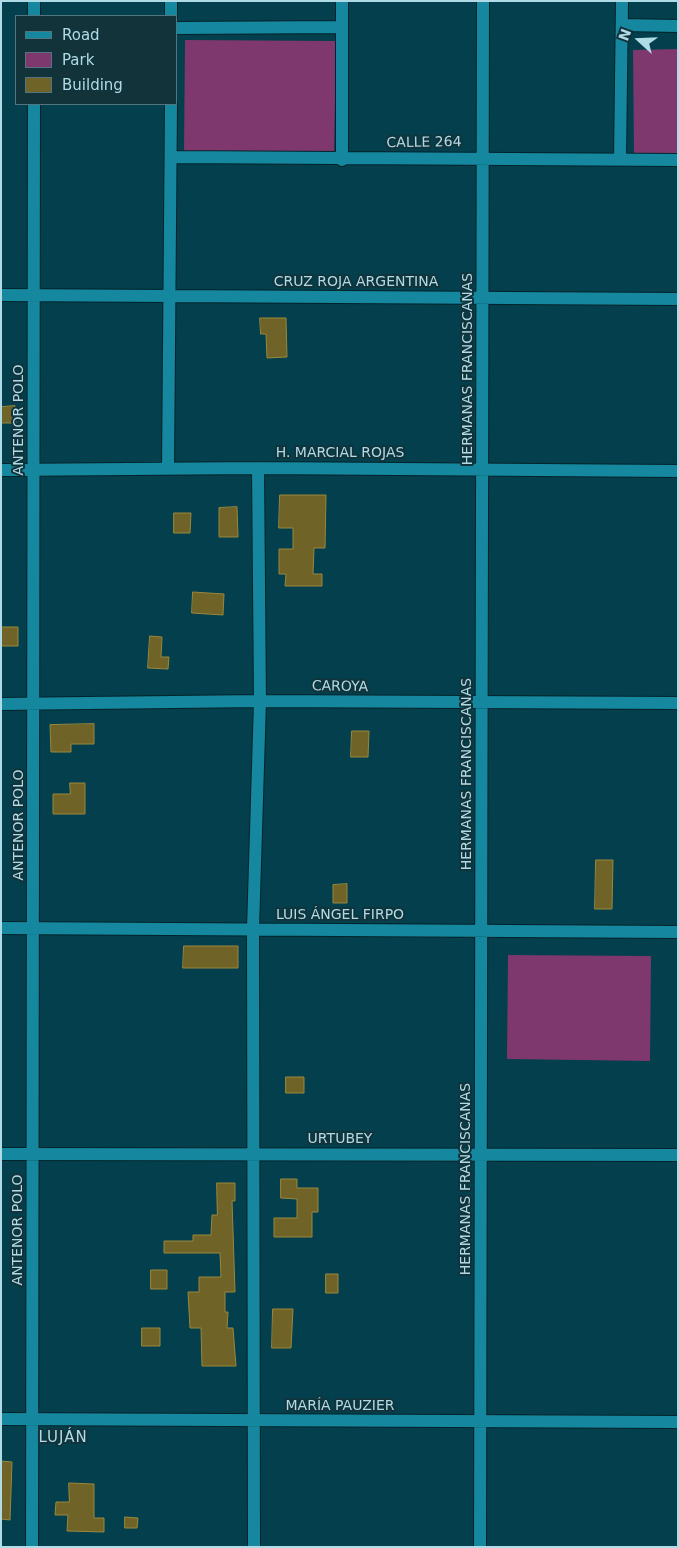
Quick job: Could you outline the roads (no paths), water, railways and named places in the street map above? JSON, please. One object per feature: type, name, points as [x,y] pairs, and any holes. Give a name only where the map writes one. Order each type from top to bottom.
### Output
[{"type":"street","points":[[34,1],[34,15]]},
{"type":"street","points":[[171,1],[171,15]]},
{"type":"street","points":[[342,1],[342,160]]},
{"type":"street","name":"HERMANAS FRANCISCANAS","points":[[480,1547],[483,1]]},
{"type":"street","points":[[620,159],[622,1]]},
{"type":"street","points":[[622,26],[678,26]]},
{"type":"street","points":[[178,28],[342,27]]},
{"type":"street","name":"ANTENOR POLO","points":[[32,1547],[35,704],[34,105]]},
{"type":"street","points":[[168,468],[171,105]]},
{"type":"street","name":"CALLE 264","points":[[171,157],[342,160],[483,157],[678,160]]},
{"type":"street","name":"CRUZ ROJA ARGENTINA","points":[[1,295],[678,300]]},
{"type":"street","points":[[254,1547],[254,930],[260,701],[258,468]]},
{"type":"street","name":"H. MARCIAL ROJAS","points":[[1,470],[258,468],[678,471]]},
{"type":"street","name":"CAROYA","points":[[1,704],[260,701],[678,703]]},
{"type":"street","name":"LUIS ÁNGEL FIRPO","points":[[1,928],[678,932]]},
{"type":"street","name":"URTUBEY","points":[[1,1154],[678,1155]]},
{"type":"street","name":"MARÍA PAUZIER","points":[[1,1419],[678,1422]]},
{"type":"district","name":"LUJÁN","points":[[63,1438]]}]
